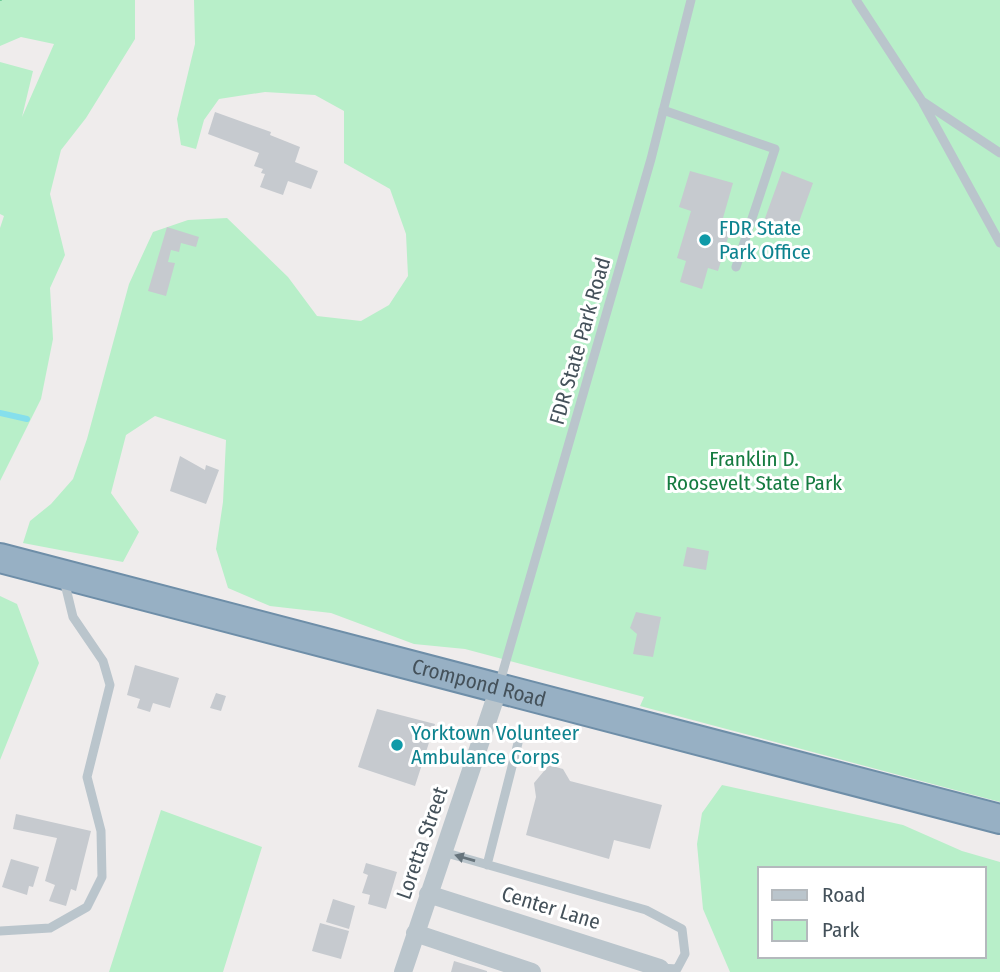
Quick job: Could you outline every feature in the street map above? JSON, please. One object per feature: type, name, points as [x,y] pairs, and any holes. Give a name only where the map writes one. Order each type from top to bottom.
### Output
[{"type":"highway","name":"Crompond Road","points":[[0,558],[1000,819]]},
{"type":"street","name":"Loretta Street","points":[[403,972],[498,690]]},
{"type":"street","name":"Center Lane","points":[[428,894],[660,968]]},
{"type":"street","points":[[415,933],[532,972]]},
{"type":"lane","name":"FDR State Park Road","points":[[498,690],[663,110],[691,0]]},
{"type":"lane","points":[[856,0],[922,101],[1000,243]]},
{"type":"lane","points":[[922,101],[1000,153]]},
{"type":"lane","points":[[663,110],[775,149],[736,267]]},
{"type":"lane","points":[[0,931],[50,928],[87,907],[102,877],[101,831],[87,778],[110,685],[103,661],[73,617],[62,575]]},
{"type":"lane","points":[[487,865],[517,743]]},
{"type":"lane","points":[[443,852],[646,910],[682,929],[685,954],[677,969],[660,968]]},
{"type":"green space","points":[[0,0],[135,0],[135,39],[86,118],[61,150],[50,194],[65,255],[50,288],[53,339],[41,399],[0,481],[0,228],[4,216],[0,214],[0,62],[33,71],[22,117],[54,44],[21,37],[0,46]]},
{"type":"green space","name":"Franklin D. Roosevelt State Park","points":[[194,0],[1000,0],[1000,802],[640,706],[644,697],[465,649],[414,644],[331,613],[270,606],[228,588],[216,549],[223,502],[226,440],[155,416],[126,435],[111,493],[139,532],[123,562],[23,543],[30,521],[51,504],[73,479],[87,439],[129,284],[153,232],[188,220],[227,218],[288,277],[317,316],[361,321],[389,305],[408,276],[406,234],[390,189],[344,163],[344,111],[315,95],[265,92],[219,99],[204,120],[196,149],[181,145],[177,119],[195,44]]},
{"type":"green space","points":[[0,596],[17,604],[39,663],[0,760]]},
{"type":"green space","points":[[722,785],[903,825],[962,851],[1000,862],[1000,972],[730,972],[703,909],[697,844],[702,813]]},
{"type":"green space","points":[[161,810],[262,847],[223,972],[109,972]]},
{"type":"building","points":[[215,112],[271,132],[270,135],[300,147],[295,162],[318,171],[311,189],[288,181],[283,195],[260,187],[265,174],[261,173],[263,169],[254,166],[259,153],[208,134]]},
{"type":"building","name":"FDR State Park Office","points":[[690,171],[733,183],[723,218],[733,221],[718,271],[708,268],[702,289],[680,282],[686,261],[677,258],[691,211],[679,207]]},
{"type":"building","points":[[782,171],[813,183],[795,233],[764,221]]},
{"type":"building","points":[[167,227],[199,237],[196,247],[181,243],[179,252],[171,250],[168,262],[175,263],[166,296],[148,291]]},
{"type":"building","points":[[180,456],[205,470],[206,465],[219,470],[206,504],[170,491]]},
{"type":"building","points":[[687,547],[709,551],[706,570],[683,566]]},
{"type":"building","points":[[636,612],[661,617],[653,657],[633,654],[637,634],[630,628]]},
{"type":"building","points":[[135,665],[179,678],[170,708],[153,703],[150,712],[137,708],[140,699],[127,695]]},
{"type":"building","points":[[216,693],[226,696],[221,711],[210,708]]},
{"type":"building","name":"Yorktown Volunteer Ambulance Corps","points":[[377,709],[435,724],[415,786],[358,767]]},
{"type":"building","points":[[549,765],[563,769],[570,781],[662,805],[650,849],[614,840],[609,859],[526,835],[536,797],[534,783]]},
{"type":"building","points":[[16,814],[91,831],[76,891],[71,889],[66,906],[49,901],[55,885],[45,881],[57,838],[13,829]]},
{"type":"building","points":[[11,859],[39,867],[33,887],[29,886],[27,895],[2,887]]},
{"type":"building","points":[[366,863],[397,872],[386,909],[368,904],[370,895],[362,893],[368,875],[363,873]]},
{"type":"building","points":[[333,899],[355,906],[349,929],[326,922]]},
{"type":"building","points":[[320,923],[349,931],[341,959],[312,951]]},
{"type":"building","points":[[454,961],[487,971],[487,972],[451,972]]},
{"type":"waterway","points":[[0,413],[27,419]]},
{"type":"place","name":"FDR State Park Office","points":[[705,240]]},
{"type":"place","name":"Yorktown Volunteer Ambulance Corps","points":[[397,745]]}]
